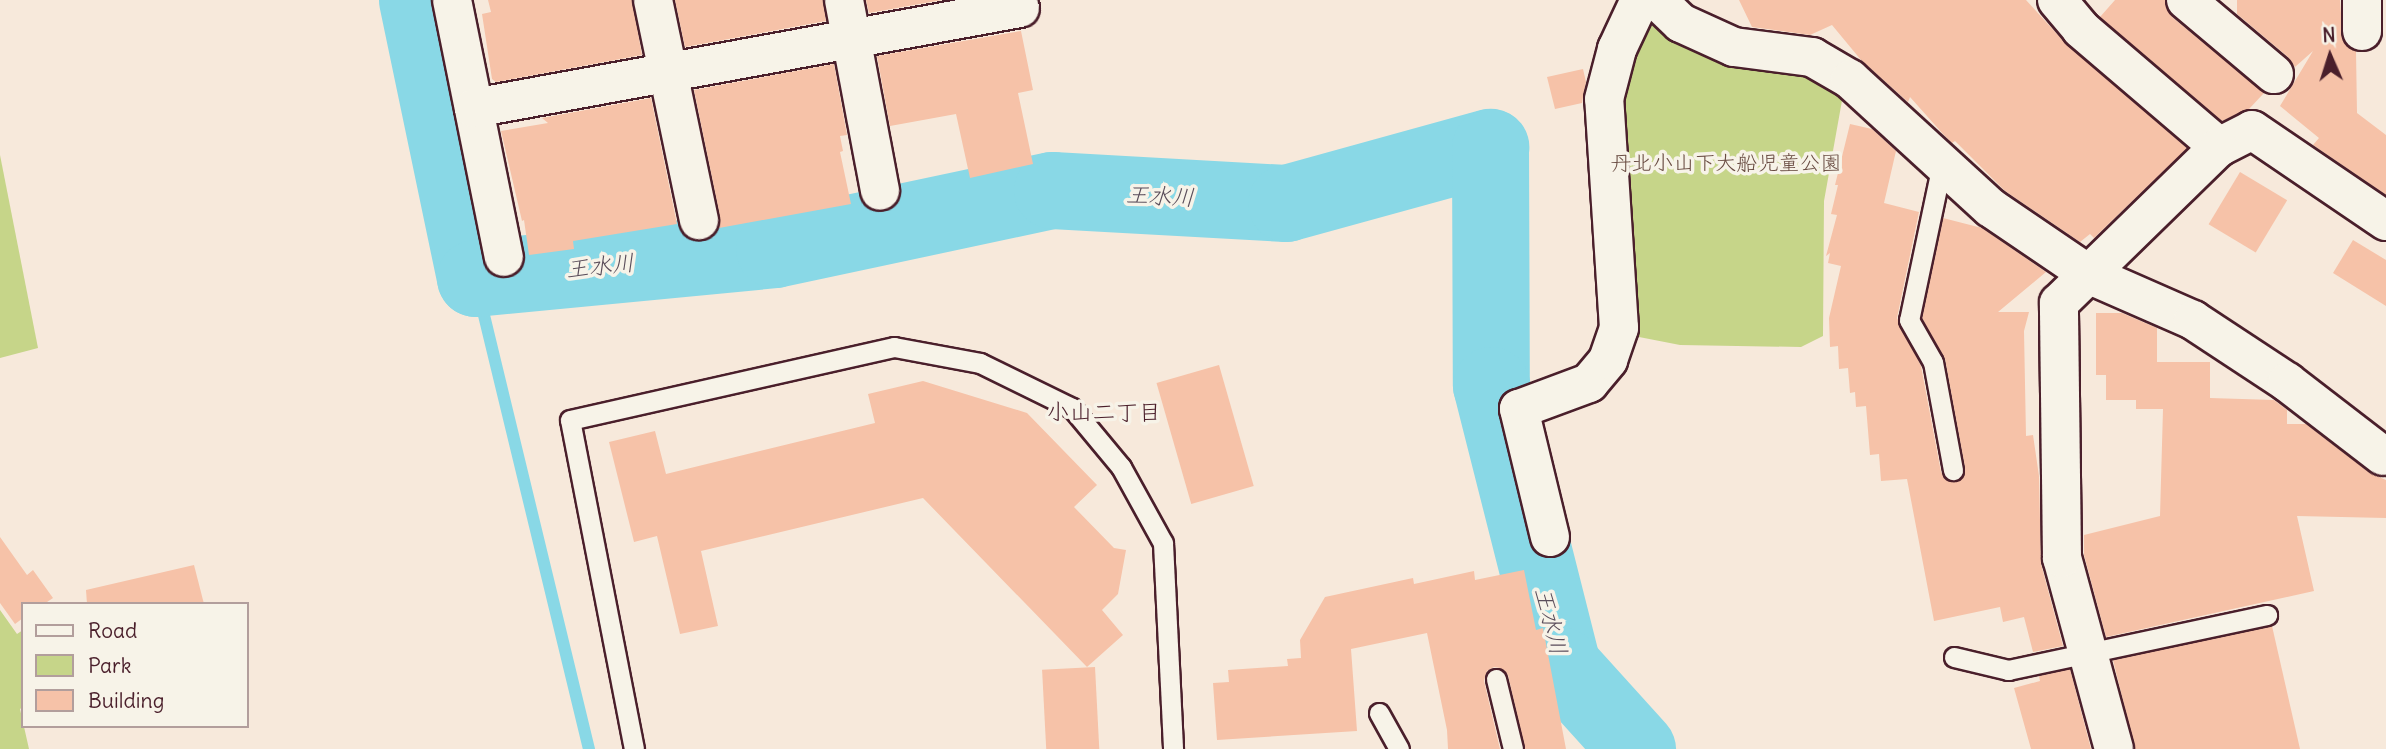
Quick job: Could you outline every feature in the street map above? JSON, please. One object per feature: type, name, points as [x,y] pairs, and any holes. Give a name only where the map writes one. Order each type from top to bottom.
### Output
[{"type":"street","points":[[452,0],[504,257]]},
{"type":"street","points":[[653,0],[699,220]]},
{"type":"street","points":[[1550,537],[1519,409],[1588,383],[1608,360],[1619,328],[1604,99],[1617,49],[1640,0]]},
{"type":"street","points":[[1657,0],[1681,23],[1734,47],[1812,57],[1850,79],[1991,208],[2088,274],[2193,320],[2287,382],[2383,456]]},
{"type":"street","points":[[2057,0],[2081,29],[2218,147]]},
{"type":"street","points":[[2186,0],[2274,74]]},
{"type":"street","points":[[474,107],[668,72],[847,18],[1020,8]]},
{"type":"street","points":[[847,18],[880,191]]},
{"type":"street","points":[[2114,749],[2062,558],[2059,303],[2218,147],[2252,130],[2386,221]]},
{"type":"lane","points":[[1942,164],[1909,320],[1933,362],[1952,470]]},
{"type":"lane","points":[[634,749],[570,420],[894,346],[980,363],[1072,408],[1121,467],[1163,543],[1173,749]]},
{"type":"lane","points":[[1954,657],[2008,670],[2087,651],[2267,615]]},
{"type":"lane","points":[[1496,679],[1513,749]]},
{"type":"lane","points":[[1379,713],[1399,749]]},
{"type":"green space","name":"丹北小山下大船児童公園","points":[[1657,19],[1816,69],[1843,95],[1824,201],[1823,336],[1801,347],[1680,345],[1639,337],[1617,108],[1635,46]]},
{"type":"green space","points":[[0,155],[38,348],[0,358]]},
{"type":"green space","points":[[0,610],[17,634],[21,631],[21,728],[24,728],[29,749],[0,749]]},
{"type":"building","points":[[488,0],[632,0],[642,55],[496,82],[492,79],[482,14],[491,12]]},
{"type":"building","points":[[675,0],[823,0],[826,21],[685,47]]},
{"type":"building","points":[[866,0],[942,0],[869,13]]},
{"type":"building","points":[[1739,0],[2026,0],[2067,45],[2187,148],[2094,238],[2090,234],[2080,242],[2005,191],[1955,141],[1952,143],[1910,97],[1908,102],[1861,60],[1832,25],[1810,35],[1752,27]]},
{"type":"building","points":[[2115,0],[2165,0],[2172,17],[2264,93],[2249,109],[2222,121],[2100,17]]},
{"type":"building","points":[[2237,0],[2340,0],[2343,41],[2356,51],[2357,113],[2386,135],[2386,195],[2313,145],[2319,138],[2280,106],[2313,51],[2295,67],[2288,57],[2237,14]]},
{"type":"building","points":[[1021,31],[1033,90],[1018,93],[1033,164],[970,178],[956,114],[890,126],[877,56]]},
{"type":"building","points":[[834,64],[847,135],[840,136],[843,151],[840,152],[851,204],[719,228],[720,216],[694,90]]},
{"type":"building","points":[[1583,69],[1586,82],[1582,103],[1555,109],[1547,77]]},
{"type":"building","points":[[651,98],[677,224],[573,241],[574,249],[529,255],[524,220],[522,221],[501,131],[548,123],[542,118]]},
{"type":"building","points":[[1850,124],[1872,129],[1896,151],[1884,203],[1919,212],[1897,318],[1921,366],[1941,472],[1948,481],[1960,480],[1965,468],[1945,359],[1922,318],[1943,218],[1982,228],[2046,272],[1998,312],[2029,312],[2024,331],[2026,436],[2033,435],[2039,476],[2041,564],[2063,646],[2033,652],[2024,617],[2003,622],[2000,607],[1934,621],[1907,479],[1881,481],[1879,454],[1870,455],[1866,406],[1856,407],[1855,392],[1850,393],[1848,368],[1839,369],[1838,346],[1830,347],[1829,318],[1841,266],[1828,263],[1830,253],[1826,256],[1837,215],[1831,214],[1838,185],[1835,185]]},
{"type":"building","points":[[2240,172],[2287,200],[2256,253],[2209,224]]},
{"type":"building","points":[[2353,240],[2386,260],[2386,306],[2333,273]]},
{"type":"building","points":[[2096,313],[2122,313],[2157,328],[2157,362],[2210,362],[2210,398],[2274,400],[2287,410],[2287,424],[2306,424],[2370,473],[2386,480],[2386,518],[2297,516],[2314,591],[2106,637],[2084,555],[2084,535],[2160,516],[2163,409],[2136,409],[2136,400],[2106,400],[2106,375],[2096,375]]},
{"type":"building","points":[[1219,365],[1254,486],[1191,504],[1157,383]]},
{"type":"building","points":[[923,381],[1027,413],[1097,485],[1074,507],[1114,548],[1126,550],[1118,594],[1102,610],[1123,635],[1087,667],[923,498],[701,551],[718,626],[680,634],[657,536],[634,542],[609,442],[655,431],[666,474],[875,423],[868,394]]},
{"type":"building","points":[[0,537],[27,575],[33,570],[53,598],[47,602],[21,602],[21,620],[15,624],[0,603]]},
{"type":"building","points":[[194,565],[203,602],[87,602],[86,590]]},
{"type":"building","points":[[1524,570],[1536,630],[1543,628],[1566,749],[1525,749],[1508,675],[1500,668],[1494,667],[1487,671],[1484,681],[1500,749],[1448,749],[1447,730],[1427,633],[1351,649],[1357,731],[1217,740],[1213,683],[1229,682],[1228,670],[1288,666],[1287,659],[1301,658],[1300,640],[1325,597],[1413,578],[1414,584],[1474,571],[1475,580]]},
{"type":"building","points":[[2272,626],[2300,749],[2135,749],[2113,660]]},
{"type":"building","points":[[1095,667],[1099,749],[1046,749],[1042,670]]},
{"type":"building","points":[[2070,669],[2091,749],[2031,749],[2014,688],[2040,681],[2039,676]]},
{"type":"waterway","name":"王水川","points":[[417,0],[475,278],[774,249],[1052,190],[1286,203],[1490,147],[1491,385],[1562,666],[1637,749]]},
{"type":"waterway","points":[[475,278],[589,749]]},
{"type":"district","name":"小山二丁目","points":[[1104,412]]}]
